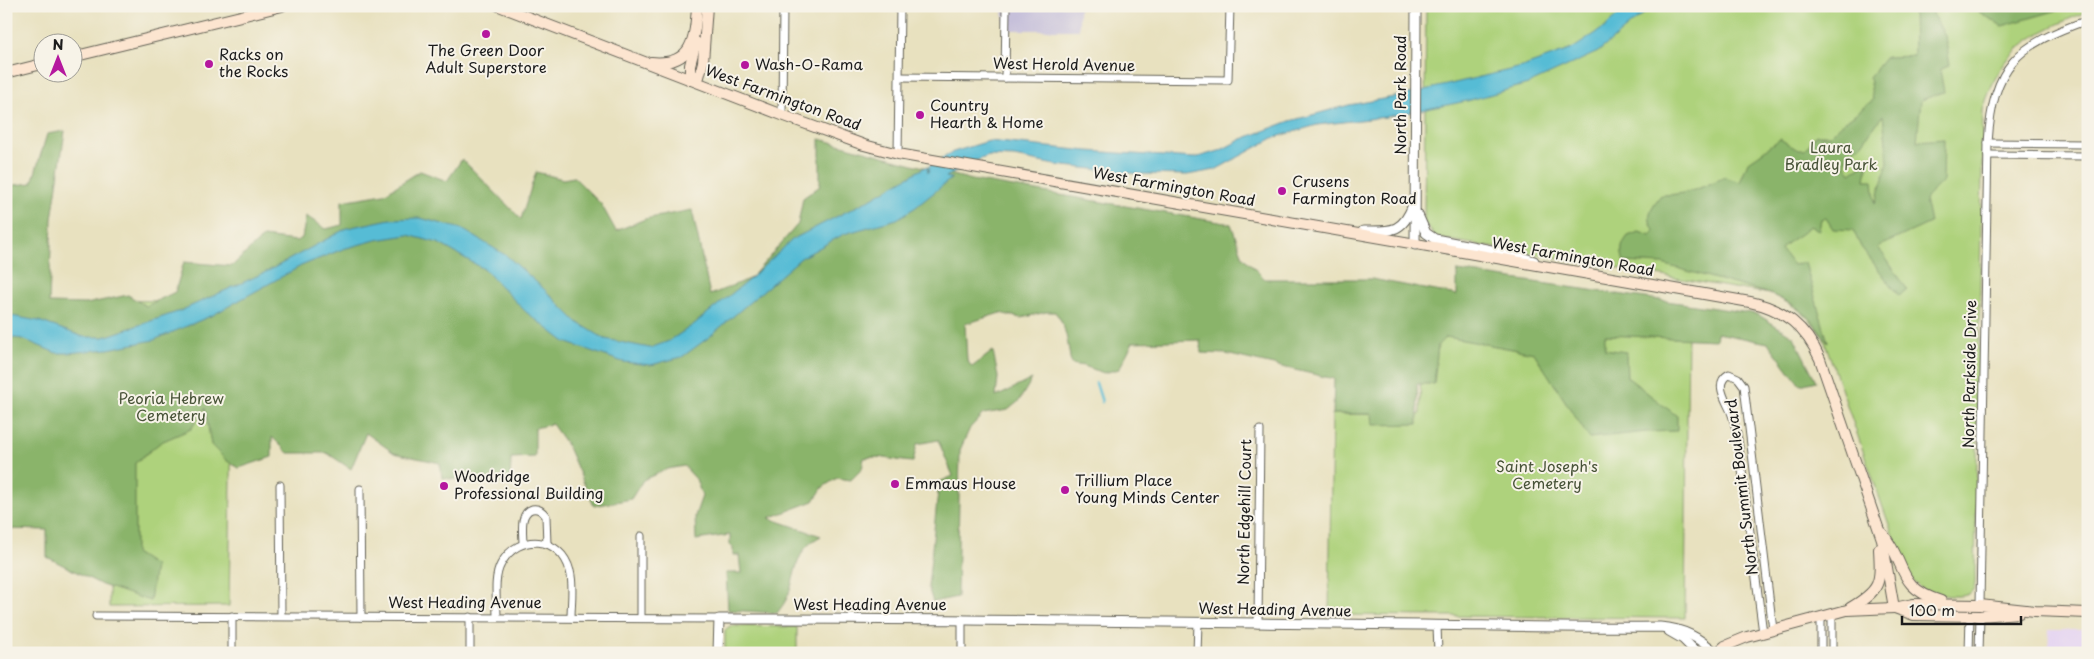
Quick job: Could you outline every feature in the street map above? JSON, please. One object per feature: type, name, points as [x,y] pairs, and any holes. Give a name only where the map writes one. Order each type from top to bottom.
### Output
[{"type":"main road","points":[[82,55],[282,6]]},
{"type":"main road","name":"West Farmington Road","points":[[499,6],[782,115],[864,145],[898,154],[1755,303],[1774,309],[1794,321],[1808,338],[1819,356],[1879,531],[1885,553],[1894,608]]},
{"type":"main road","points":[[628,56],[647,61],[665,62],[682,56],[689,49],[692,40],[698,6]]},
{"type":"main road","points":[[698,6],[697,40],[690,66],[690,80],[699,77],[702,65],[707,6]]},
{"type":"main road","points":[[6,73],[32,66]]},
{"type":"main road","points":[[1879,531],[1893,547],[1906,580],[1915,590],[1930,598],[1976,612]]},
{"type":"main road","points":[[1847,610],[1863,601],[1877,587],[1880,578],[1879,531]]},
{"type":"main road","points":[[1716,653],[1725,646],[1763,633],[1847,610],[1894,608],[1912,604],[1954,605]]},
{"type":"main road","points":[[1894,608],[1914,615],[1976,612],[2010,615],[2035,610],[2088,613]]},
{"type":"street","points":[[782,115],[784,6]]},
{"type":"street","points":[[898,154],[900,6]]},
{"type":"street","points":[[1002,6],[1006,9],[1005,78]]},
{"type":"street","name":"West Herold Avenue","points":[[900,76],[1228,80],[1230,6]]},
{"type":"street","name":"North Park Road","points":[[1415,245],[1414,87],[1416,6]]},
{"type":"street","name":"North Parkside Drive","points":[[1976,612],[1988,143],[1991,107],[2004,73],[2013,61],[2028,47],[2048,35],[2088,20]]},
{"type":"street","points":[[1988,143],[2088,144]]},
{"type":"street","points":[[1988,154],[2088,156]]},
{"type":"street","points":[[1339,231],[1393,231],[1403,225],[1415,200]]},
{"type":"street","points":[[1415,200],[1419,221],[1426,233],[1435,239],[1512,254],[1562,270]]},
{"type":"street","name":"North Summit Boulevard","points":[[1763,633],[1738,439],[1732,414],[1721,388],[1723,378],[1729,374],[1738,378],[1744,386],[1773,630]]},
{"type":"street","name":"North Edgehill Court","points":[[1258,624],[1260,430]]},
{"type":"street","points":[[280,486],[281,616]]},
{"type":"street","points":[[360,489],[361,617]]},
{"type":"street","points":[[523,543],[523,516],[526,512],[536,509],[541,510],[546,516],[547,544]]},
{"type":"street","points":[[640,617],[642,536]]},
{"type":"street","points":[[497,617],[497,577],[500,566],[507,554],[523,543],[534,541],[547,544],[557,550],[566,560],[571,572],[571,617]]},
{"type":"street","points":[[1969,653],[1976,612]]},
{"type":"street","points":[[1976,612],[1979,653]]},
{"type":"street","points":[[1832,614],[1832,653]]},
{"type":"street","name":"West Heading Avenue","points":[[96,616],[962,619],[1258,624],[1667,627],[1685,631],[1697,637],[1716,653]]},
{"type":"street","points":[[232,616],[232,653]]},
{"type":"street","points":[[470,617],[470,653]]},
{"type":"street","points":[[1821,617],[1821,653]]},
{"type":"street","points":[[718,653],[719,619]]},
{"type":"street","points":[[962,619],[962,653]]},
{"type":"street","points":[[1197,653],[1198,623]]},
{"type":"street","points":[[1437,625],[1438,653]]},
{"type":"street","name":"West Heading Avenue","points":[[1644,627],[1662,629],[1677,635],[1697,653]]},
{"type":"shaded area","points":[[1002,6],[1079,6],[1079,30],[1006,30]]},
{"type":"shaded area","points":[[2049,629],[2088,629],[2088,653],[2048,653]]},
{"type":"green space","name":"Laura Bradley Park","points":[[1426,6],[2088,6],[2088,11],[2050,28],[2021,46],[1999,72],[1990,89],[1983,110],[1975,579],[1974,587],[1969,594],[1956,596],[1927,592],[1918,586],[1906,573],[1823,337],[1812,322],[1794,307],[1770,294],[1437,238],[1424,223]]},
{"type":"green space","points":[[1913,6],[1942,6],[1932,13],[1945,36],[1950,65],[1940,70],[1944,92],[1921,100],[1917,141],[1944,139],[1943,181],[1925,199],[1930,223],[1878,247],[1907,289],[1899,296],[1861,247],[1853,230],[1833,229],[1826,218],[1821,219],[1819,230],[1809,226],[1781,249],[1793,265],[1805,263],[1828,342],[1811,319],[1794,305],[1770,294],[1662,264],[1624,262],[1622,248],[1628,236],[1639,232],[1651,236],[1655,232],[1650,221],[1650,213],[1661,195],[1687,192],[1725,177],[1740,182],[1748,162],[1780,139],[1798,150],[1805,150],[1816,135],[1830,135],[1873,100],[1869,78],[1886,57],[1914,56]],"holes":[[[1883,115],[1888,162],[1875,204],[1873,180],[1865,180],[1868,162],[1851,173],[1845,163],[1848,153],[1861,145]]]},
{"type":"green space","points":[[1969,6],[2072,6],[2002,26]]},
{"type":"green space","points":[[65,131],[52,219],[49,303],[86,304],[128,295],[146,306],[175,292],[184,262],[232,266],[263,237],[296,241],[302,238],[306,216],[326,229],[342,225],[342,201],[384,194],[420,171],[447,181],[462,159],[521,219],[536,172],[563,179],[574,177],[601,204],[616,231],[645,219],[692,210],[710,295],[751,278],[798,224],[803,198],[820,186],[820,139],[972,180],[1231,224],[1243,257],[1265,279],[1372,279],[1457,295],[1457,271],[1757,314],[1794,337],[1816,381],[1800,385],[1768,343],[1717,333],[1716,340],[1605,335],[1605,349],[1626,352],[1627,377],[1677,416],[1677,431],[1589,438],[1534,353],[1446,337],[1438,345],[1434,384],[1417,384],[1418,424],[1373,425],[1372,414],[1333,414],[1334,379],[1226,354],[1201,353],[1200,340],[1133,342],[1119,369],[1104,373],[1071,364],[1065,330],[1055,312],[1046,312],[1021,318],[1000,313],[965,324],[967,360],[972,367],[993,351],[998,377],[996,397],[1032,379],[1019,401],[1008,410],[983,414],[970,428],[960,450],[957,597],[933,602],[928,587],[939,482],[953,476],[938,440],[917,444],[913,462],[871,457],[864,458],[862,469],[851,480],[837,478],[823,487],[814,501],[769,518],[821,536],[812,542],[800,556],[790,591],[777,613],[728,610],[726,573],[741,573],[739,555],[733,555],[733,547],[730,546],[730,535],[696,540],[695,516],[702,496],[696,479],[684,466],[667,469],[643,480],[631,499],[594,506],[567,445],[552,424],[535,428],[535,457],[511,458],[510,484],[442,478],[440,463],[394,453],[366,433],[351,469],[327,453],[288,453],[272,437],[272,457],[239,468],[227,461],[211,445],[205,408],[191,429],[161,442],[135,463],[135,553],[155,566],[150,601],[102,585],[47,557],[47,530],[6,529],[6,186],[32,183],[47,134]]},
{"type":"green space","name":"Peoria Hebrew Cemetery","points":[[234,289],[229,606],[109,607],[111,301],[216,300]]},
{"type":"green space","name":"Saint Joseph's Cemetery","points":[[1421,324],[1688,326],[1685,618],[1329,615],[1332,414],[1420,415]]},
{"type":"green space","points":[[730,626],[797,627],[797,653],[725,653],[725,630]]},
{"type":"water","points":[[1628,6],[1653,6],[1598,52],[1528,84],[1467,101],[1386,117],[1317,125],[1273,138],[1215,170],[1187,175],[1140,174],[1055,165],[1014,157],[989,156],[975,161],[946,177],[952,178],[916,207],[897,219],[844,234],[801,258],[708,338],[682,357],[651,365],[623,362],[565,342],[526,312],[484,269],[438,243],[408,235],[376,240],[343,249],[301,266],[213,315],[154,340],[108,349],[56,353],[23,339],[6,337],[6,315],[39,321],[84,337],[104,337],[180,311],[268,271],[347,228],[390,219],[420,218],[462,229],[507,256],[577,322],[605,339],[650,348],[669,341],[693,325],[751,278],[793,239],[865,202],[927,166],[928,173],[929,166],[953,152],[989,141],[1088,151],[1194,158],[1219,151],[1242,139],[1290,121],[1349,105],[1400,96],[1522,67],[1572,49],[1605,27]]},
{"type":"waterway","points":[[1096,383],[1102,402]]},
{"type":"place","name":"The Green Door Adult Superstore","points":[[486,34]]},
{"type":"place","name":"Racks on the Rocks","points":[[209,64]]},
{"type":"place","name":"Wash-O-Rama","points":[[745,65]]},
{"type":"place","name":"Country Hearth & Home","points":[[920,115]]},
{"type":"place","name":"Crusens Farmington Road","points":[[1282,191]]},
{"type":"place","name":"Emmaus House","points":[[895,484]]},
{"type":"place","name":"Woodridge Professional Building","points":[[444,486]]},
{"type":"place","name":"Trillium Place Young Minds Center","points":[[1065,490]]}]
